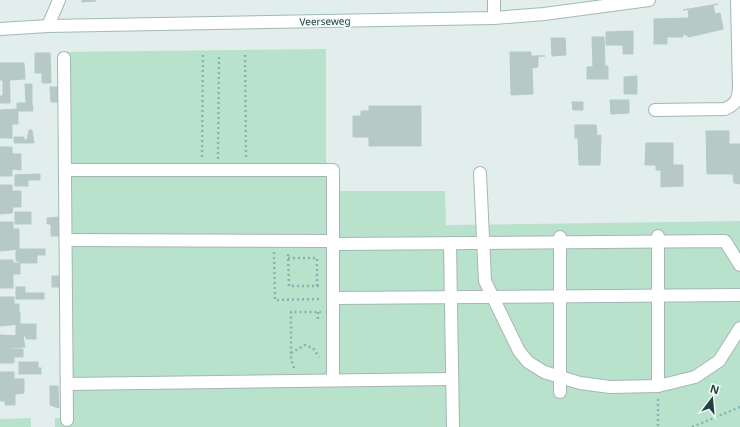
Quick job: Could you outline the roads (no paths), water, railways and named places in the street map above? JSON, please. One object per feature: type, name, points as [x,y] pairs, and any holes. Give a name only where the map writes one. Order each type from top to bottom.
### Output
[{"type":"street","points":[[48,26],[59,0]]},
{"type":"street","points":[[494,0],[494,18]]},
{"type":"street","name":"Veerseweg","points":[[0,29],[48,26],[494,18],[544,14],[649,0]]},
{"type":"street","points":[[655,110],[725,108],[734,105],[738,98],[739,88],[736,0]]},
{"type":"street","points":[[64,58],[67,420]]},
{"type":"street","points":[[65,170],[246,170],[333,172],[333,380]]},
{"type":"street","points":[[480,173],[482,243],[485,281],[519,351],[528,362],[544,372],[560,378],[610,387],[658,386],[696,377],[719,362],[740,328]]},
{"type":"street","points":[[66,240],[288,240],[450,243],[658,239],[725,241],[740,265]]},
{"type":"street","points":[[658,239],[658,386]]},
{"type":"street","points":[[559,240],[560,392]]},
{"type":"street","points":[[450,243],[453,427]]},
{"type":"street","points":[[333,299],[740,296]]},
{"type":"street","points":[[67,384],[452,379]]}]
